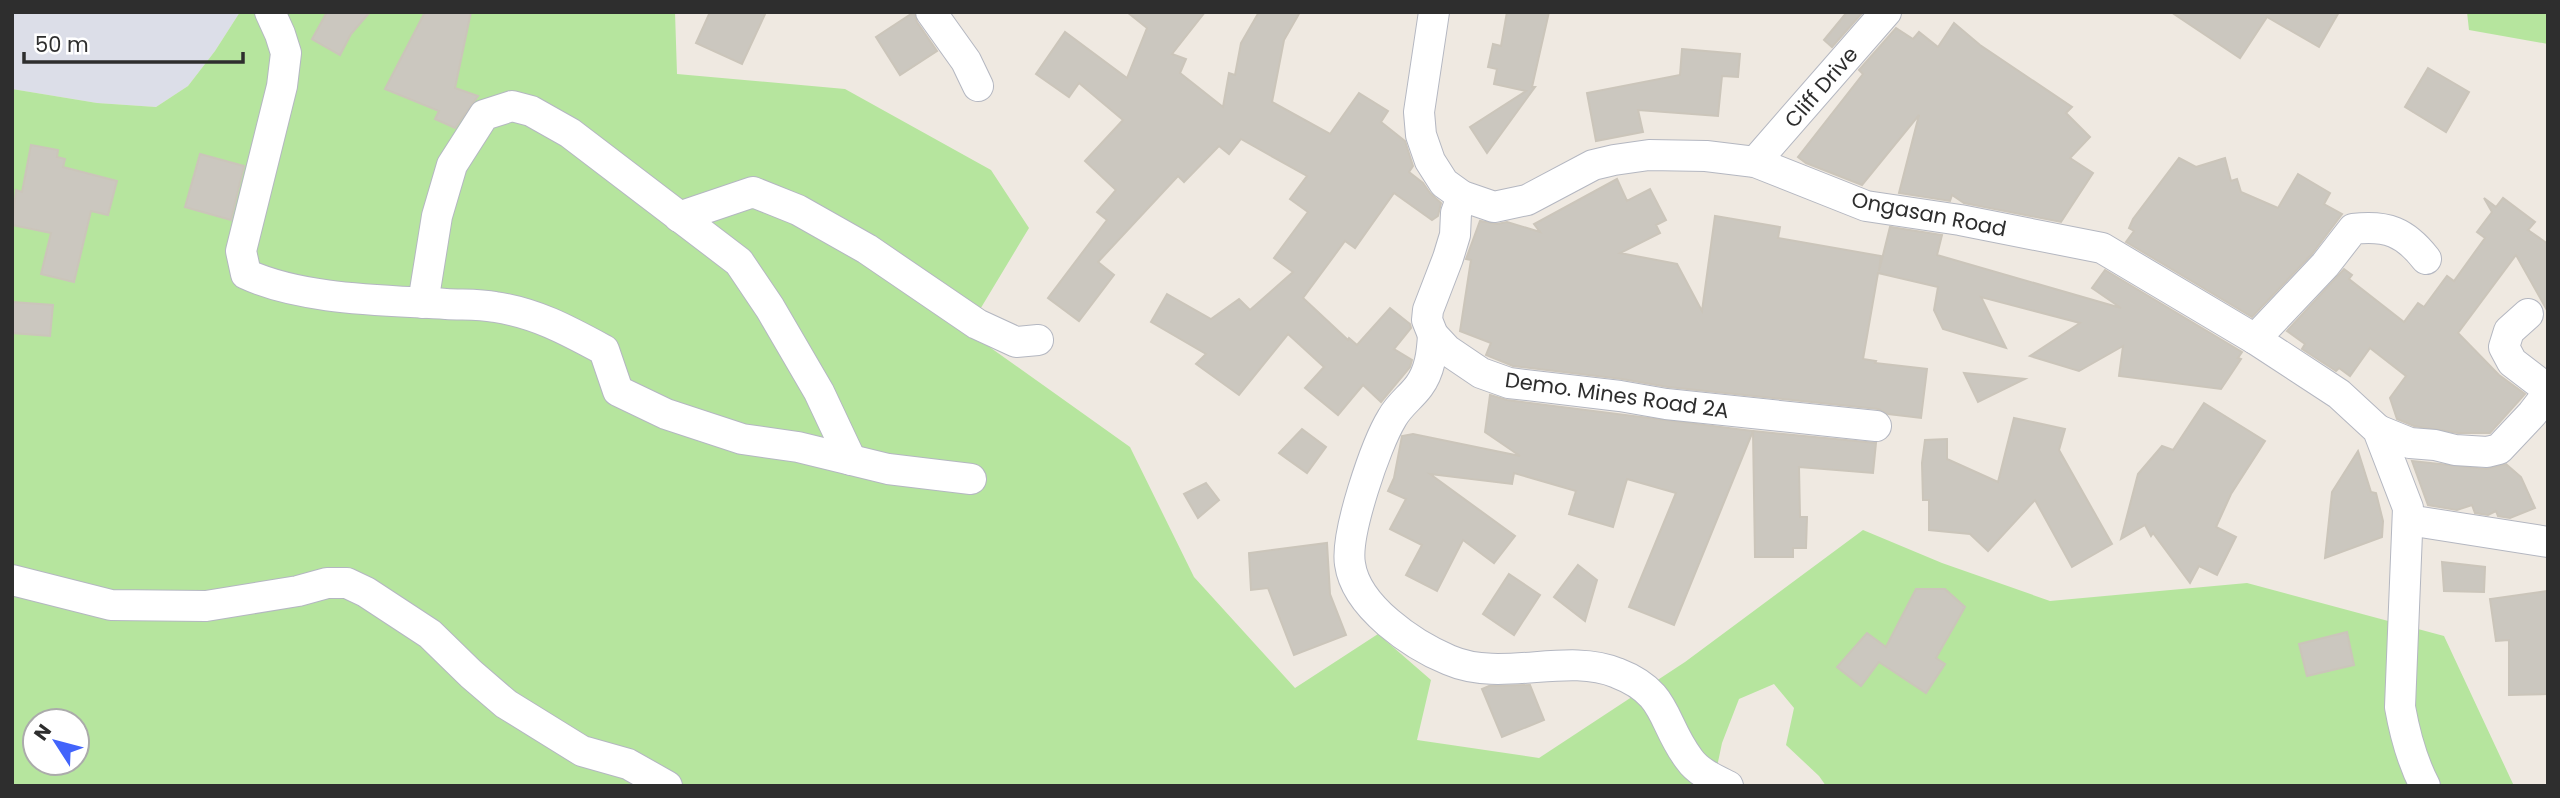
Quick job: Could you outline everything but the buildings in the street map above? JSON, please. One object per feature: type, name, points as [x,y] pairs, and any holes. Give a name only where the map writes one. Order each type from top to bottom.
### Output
[{"type":"street","points":[[270,12],[281,34],[286,53],[282,86],[241,251],[246,274],[264,283],[309,292],[495,307],[554,322],[604,350],[618,391],[666,414],[742,439],[798,447],[888,469],[971,480]]},
{"type":"street","points":[[931,12],[966,61],[978,86]]},
{"type":"street","name":"Ongasan Road","points":[[1434,12],[1419,112],[1421,135],[1430,161],[1444,183],[1462,196],[1494,207],[1516,203],[1554,188],[1593,165],[1649,155],[1706,156],[1755,162],[1866,206],[1960,220],[2102,248],[2255,339],[2339,394],[2378,430],[2408,508],[2400,707],[2412,756],[2425,786]]},
{"type":"street","name":"Cliff Drive","points":[[1755,162],[1886,12]]},
{"type":"street","points":[[423,303],[437,216],[452,164],[484,115],[512,106],[531,111],[570,133],[739,262],[819,392],[852,460]]},
{"type":"street","points":[[680,217],[753,192],[799,211],[867,249],[977,324],[1016,342],[1038,340]]},
{"type":"street","points":[[1462,196],[1456,213],[1455,235],[1428,310],[1427,320],[1433,335],[1432,354],[1425,376],[1419,387],[1391,418],[1366,481],[1353,531],[1349,564],[1358,587],[1374,610],[1407,637],[1449,660],[1468,667],[1487,669],[1590,665],[1616,672],[1633,681],[1653,695],[1690,761],[1705,774],[1728,786]]},
{"type":"street","points":[[2255,339],[2325,265],[2353,229],[2371,227],[2403,235],[2426,258]]},
{"type":"street","points":[[2378,430],[2410,443],[2455,450],[2487,452],[2499,449],[2532,414],[2545,392],[2542,385],[2512,362],[2504,346],[2509,331],[2528,314]]},
{"type":"street","name":"Demo. Mines Road 2A","points":[[1433,335],[1447,351],[1481,373],[1510,383],[1607,394],[1665,404],[1876,426]]},
{"type":"street","points":[[2408,520],[2548,542]]},
{"type":"street","points":[[12,580],[111,605],[152,606],[206,606],[298,591],[327,583],[347,583],[366,592],[430,634],[506,704],[582,751],[628,764],[667,786]]},
{"type":"shaded area","points":[[12,12],[240,12],[188,86],[156,107],[97,103],[12,89]]},
{"type":"green space","points":[[240,12],[675,12],[677,74],[845,89],[991,170],[1029,228],[967,331],[1130,447],[1194,577],[1295,688],[1378,634],[1431,680],[1417,740],[1539,758],[1685,662],[1863,530],[1942,563],[2050,601],[2247,583],[2444,636],[2514,786],[1826,786],[1786,745],[1794,708],[1774,684],[1739,699],[1722,743],[1713,786],[12,786],[12,89],[97,103],[156,107],[188,86]]},
{"type":"green space","points":[[2467,12],[2548,12],[2548,44],[2469,30]]}]
